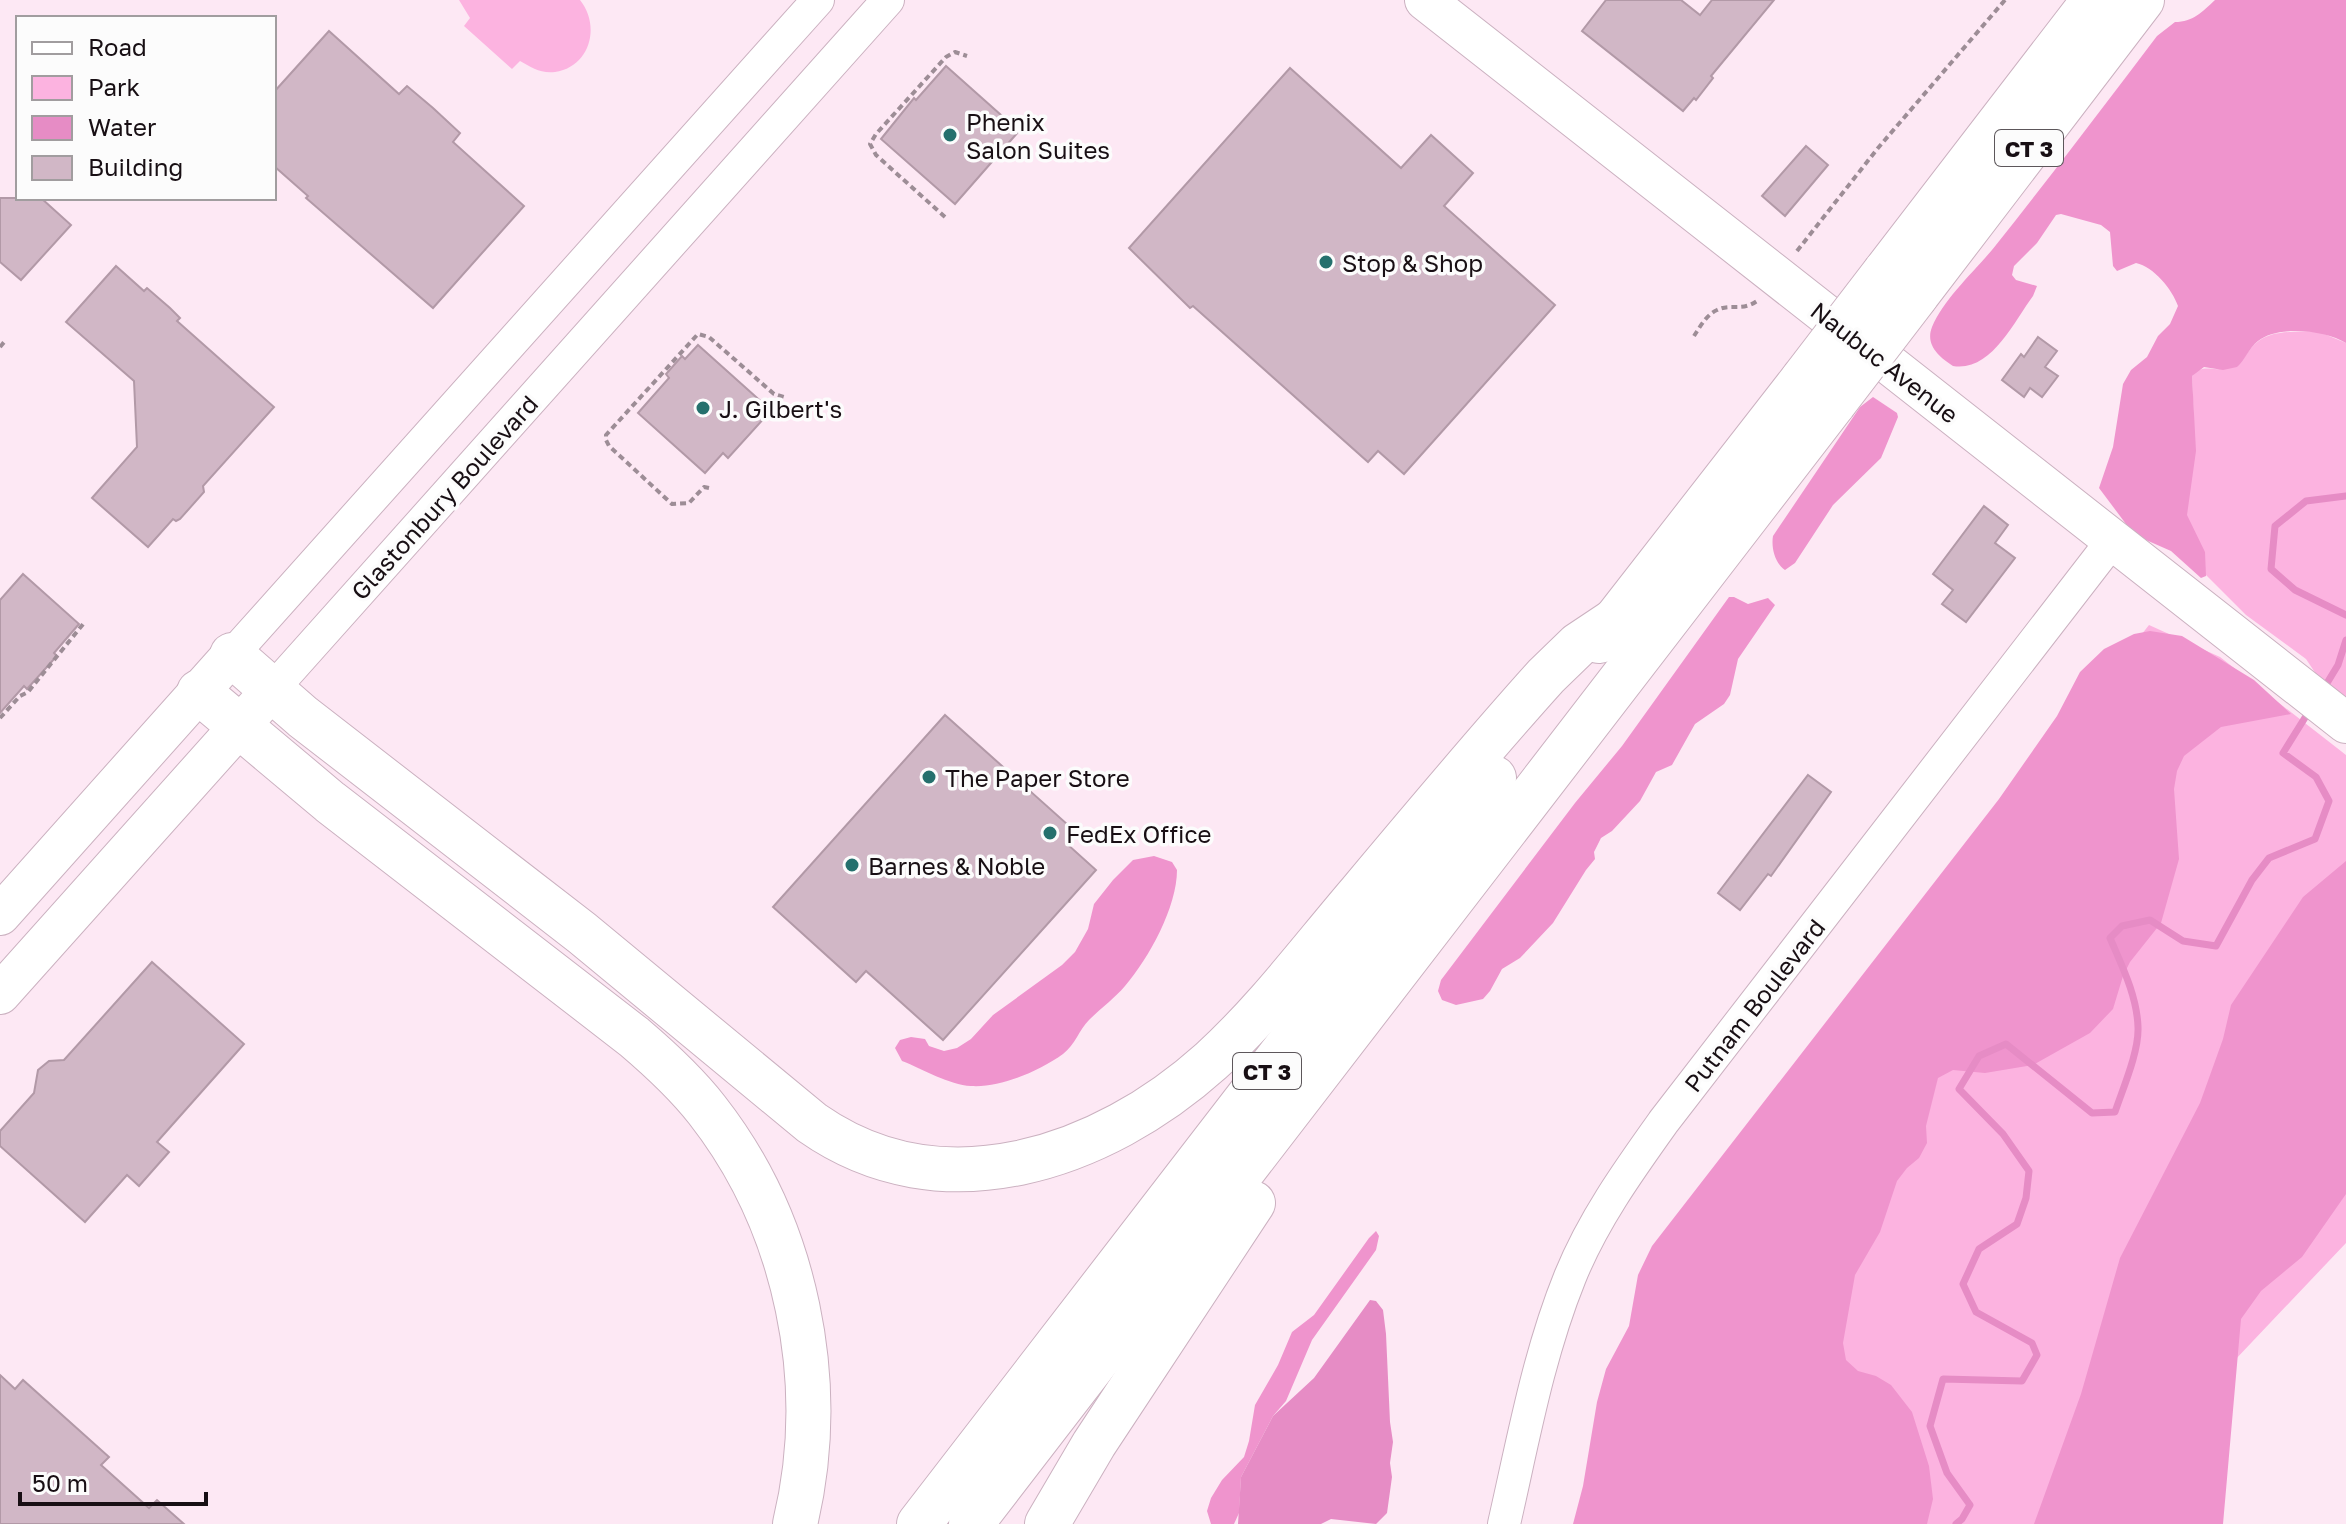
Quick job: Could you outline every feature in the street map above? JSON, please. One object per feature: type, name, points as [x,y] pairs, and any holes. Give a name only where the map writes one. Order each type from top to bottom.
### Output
[{"type":"highway","name":"CT 3","points":[[1901,284],[2094,0]]},
{"type":"highway","name":"CT 3","points":[[971,1524],[1370,1005],[1818,391],[1901,284],[2142,0]]},
{"type":"highway","name":"CT 3","points":[[919,1524],[1617,619],[1818,391]]},
{"type":"highway","points":[[232,655],[271,691],[582,933],[823,1131],[858,1149],[900,1163],[945,1170],[982,1170],[1033,1161],[1095,1137],[1159,1101],[1211,1061],[1271,997],[1546,676],[1578,645],[1617,619]]},
{"type":"highway","points":[[199,692],[350,818],[634,1037],[681,1079],[709,1112],[745,1168],[763,1204],[790,1274],[798,1306],[805,1351],[808,1417],[804,1477],[795,1524]]},
{"type":"highway","points":[[1047,1524],[1187,1299],[1344,1074],[1359,1043],[1370,1005]]},
{"type":"main road","name":"Naubuc Avenue","points":[[1425,0],[2324,706]]},
{"type":"main road","points":[[0,915],[232,655]]},
{"type":"main road","name":"Glastonbury Boulevard","points":[[0,994],[271,691]]},
{"type":"street","points":[[232,655],[818,0]]},
{"type":"street","name":"Glastonbury Boulevard","points":[[271,691],[888,0]]},
{"type":"street","points":[[701,131],[740,166]]},
{"type":"street","points":[[668,168],[707,203]]},
{"type":"street","name":"Putnam Boulevard","points":[[1504,1524],[1535,1382],[1551,1326],[1571,1274],[1605,1209],[1664,1121],[2112,541]]},
{"type":"path","points":[[1694,336],[1707,317],[1718,309],[1752,305],[1878,148],[2005,0]]},
{"type":"path","points":[[945,217],[876,155],[870,144],[946,57],[955,52],[967,56]]},
{"type":"path","points":[[709,488],[704,487],[689,503],[672,504],[609,446],[606,435],[698,334],[709,337],[774,394],[784,397]]},
{"type":"path","points":[[0,347],[5,341]]},
{"type":"path","points":[[0,718],[20,696],[28,692],[84,623]]},
{"type":"green space","points":[[459,0],[580,0],[590,22],[588,44],[584,54],[567,69],[545,72],[520,61],[512,69],[464,26],[470,18]]},
{"type":"green space","points":[[2317,331],[2346,343],[2346,698],[2332,698],[2306,659],[2246,615],[2206,575],[2118,506],[2194,422],[2192,376],[2196,372],[2233,366],[2266,337],[2287,332]]},
{"type":"green space","points":[[2149,625],[2220,657],[2346,755],[2346,1243],[2234,1361],[2219,1524],[1709,1524],[1675,1228]]},
{"type":"shaded area","points":[[2215,0],[2346,0],[2346,343],[2314,332],[2277,333],[2258,341],[2237,367],[2223,370],[2204,367],[2192,376],[2196,451],[2187,515],[2205,552],[2206,576],[2201,578],[2171,551],[2129,528],[2099,488],[2113,447],[2123,384],[2131,370],[2147,357],[2158,336],[2170,324],[2178,306],[2167,286],[2143,265],[2136,263],[2117,271],[2113,266],[2110,232],[2101,225],[2056,215],[2037,243],[2014,266],[2012,275],[2016,280],[2037,286],[2033,296],[2000,343],[1979,361],[1967,366],[1953,366],[1935,350],[1930,333],[1937,316],[1953,295],[2017,219],[2157,36],[2175,22],[2197,16]]},
{"type":"shaded area","points":[[1873,397],[1897,413],[1898,417],[1881,458],[1833,505],[1795,563],[1785,570],[1774,555],[1773,536],[1860,407]]},
{"type":"shaded area","points":[[1729,597],[1748,604],[1768,598],[1775,605],[1738,659],[1730,695],[1724,704],[1695,724],[1672,765],[1656,772],[1640,801],[1612,831],[1601,838],[1594,852],[1595,859],[1553,923],[1520,958],[1502,969],[1483,999],[1456,1005],[1442,1000],[1438,991],[1441,980],[1622,746]]},
{"type":"shaded area","points":[[2150,631],[2182,636],[2254,680],[2291,714],[2221,727],[2184,756],[2174,789],[2179,859],[2161,923],[2130,962],[2113,1009],[2090,1033],[2033,1065],[1985,1073],[1953,1070],[1938,1078],[1926,1126],[1927,1143],[1919,1158],[1897,1181],[1880,1232],[1855,1275],[1843,1343],[1846,1360],[1858,1371],[1876,1376],[1891,1385],[1912,1412],[1929,1466],[1933,1499],[1927,1524],[1573,1524],[1606,1369],[1629,1326],[1638,1275],[1652,1246],[1999,799],[2057,716],[2080,672],[2104,649],[2134,634]]},
{"type":"shaded area","points":[[1154,856],[1172,862],[1177,870],[1167,916],[1134,974],[1089,1020],[1063,1054],[1019,1077],[983,1086],[954,1083],[902,1061],[895,1048],[900,1040],[911,1037],[925,1039],[929,1046],[944,1051],[957,1048],[971,1039],[993,1015],[1062,965],[1075,952],[1088,929],[1094,904],[1113,880],[1133,860]]},
{"type":"shaded area","points":[[2346,861],[2346,1194],[2302,1257],[2261,1291],[2241,1319],[2223,1524],[2034,1524],[2081,1394],[2120,1258],[2200,1103],[2223,1039],[2231,1005],[2303,897]]},
{"type":"shaded area","points":[[1376,1231],[1379,1236],[1376,1250],[1312,1340],[1286,1401],[1273,1416],[1241,1477],[1239,1513],[1234,1524],[1211,1524],[1207,1511],[1211,1498],[1222,1480],[1244,1457],[1255,1405],[1278,1365],[1292,1332],[1314,1315]]},
{"type":"water","points":[[1370,1300],[1376,1301],[1383,1310],[1386,1334],[1393,1442],[1387,1513],[1376,1524],[1331,1519],[1321,1524],[1238,1524],[1241,1477],[1273,1416],[1314,1378]]},
{"type":"building","points":[[1606,0],[1681,0],[1700,15],[1712,0],[1774,0],[1711,76],[1713,78],[1696,100],[1694,98],[1683,111],[1582,31]]},
{"type":"building","points":[[329,31],[399,94],[407,86],[433,108],[460,133],[453,142],[524,206],[433,308],[306,198],[308,196],[276,168],[276,90]]},
{"type":"building","name":"Phenix Salon Suites","points":[[946,66],[1019,131],[955,204],[881,139],[914,98],[916,100]]},
{"type":"building","name":"Stop & Shop","points":[[1290,68],[1401,168],[1431,135],[1473,173],[1444,206],[1555,305],[1404,474],[1378,451],[1368,462],[1193,306],[1190,308],[1129,248]]},
{"type":"building","points":[[1806,146],[1828,165],[1785,216],[1762,196]]},
{"type":"building","points":[[0,198],[43,200],[71,225],[21,280],[0,262]]},
{"type":"building","points":[[116,266],[144,291],[147,288],[170,308],[180,318],[177,321],[274,407],[203,486],[204,492],[180,519],[173,519],[148,547],[92,498],[137,447],[134,381],[66,322]]},
{"type":"building","points":[[2038,337],[2057,351],[2045,367],[2058,376],[2042,397],[2030,388],[2024,397],[2002,380]]},
{"type":"building","name":"J. Gilbert's","points":[[698,345],[766,406],[762,410],[767,415],[728,458],[723,453],[705,473],[638,413],[669,378],[666,374],[682,356],[685,359]]},
{"type":"building","points":[[1984,506],[2008,525],[1995,543],[2015,558],[1966,622],[1942,604],[1953,590],[1933,574]]},
{"type":"building","points":[[23,574],[79,624],[54,653],[55,658],[0,713],[0,600]]},
{"type":"building","points":[[945,715],[1077,833],[1067,844],[1096,870],[943,1040],[866,971],[856,982],[773,907]]},
{"type":"building","points":[[1808,775],[1831,792],[1771,876],[1768,874],[1740,910],[1718,893]]},
{"type":"building","points":[[152,962],[244,1044],[157,1142],[169,1152],[139,1186],[127,1175],[85,1222],[0,1146],[0,1131],[34,1093],[38,1070],[49,1061],[64,1060]]},
{"type":"building","points":[[0,1375],[15,1389],[23,1380],[109,1457],[101,1465],[149,1508],[157,1500],[184,1524],[0,1524]]},
{"type":"waterway","points":[[2346,496],[2306,501],[2275,526],[2271,569],[2295,590],[2346,615]]},
{"type":"waterway","points":[[2324,688],[2338,665],[2346,640]]},
{"type":"waterway","points":[[1956,1524],[1970,1505],[1947,1473],[1930,1426],[1943,1379],[2022,1381],[2037,1355],[2032,1343],[1976,1312],[1963,1284],[1979,1249],[2017,1224],[2026,1198],[2029,1171],[2003,1134],[1959,1089],[1979,1056],[2006,1044],[2092,1113],[2115,1112],[2133,1059],[2138,1027],[2132,993],[2110,938],[2122,926],[2150,920],[2183,941],[2216,946],[2252,880],[2269,858],[2315,839],[2329,801],[2316,777],[2283,753],[2311,708]]},
{"type":"place","name":"Phenix Salon Suites","points":[[950,135]]},
{"type":"place","name":"Stop & Shop","points":[[1326,262]]},
{"type":"place","name":"J. Gilbert's","points":[[703,408]]},
{"type":"place","name":"The Paper Store","points":[[929,777]]},
{"type":"place","name":"FedEx Office","points":[[1050,833]]},
{"type":"place","name":"Barnes & Noble","points":[[852,865]]}]
